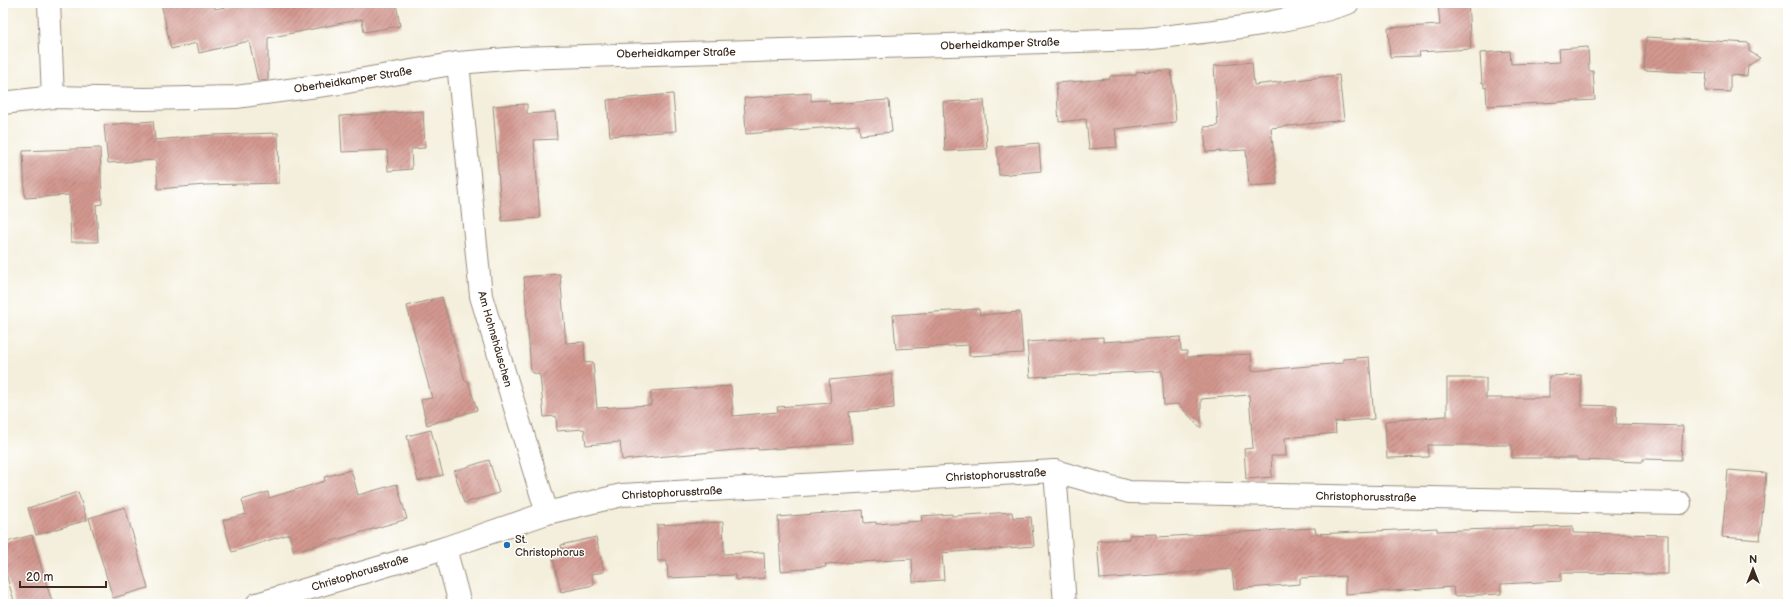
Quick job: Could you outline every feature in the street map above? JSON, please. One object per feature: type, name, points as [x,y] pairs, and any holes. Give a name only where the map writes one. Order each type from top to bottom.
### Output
[{"type":"street","points":[[49,3],[52,97]]},
{"type":"street","name":"Oberheidkamper Straße","points":[[3,103],[52,97],[144,99],[236,97],[347,82],[458,63],[519,58],[1144,39],[1243,27],[1293,18],[1348,3]]},
{"type":"street","name":"Am Hohnshäuschen","points":[[458,63],[481,296],[547,513]]},
{"type":"street","name":"Christophorusstraße","points":[[1055,471],[1065,604]]},
{"type":"street","name":"Christophorusstraße","points":[[257,604],[445,548],[547,513],[622,495],[1055,471],[1129,492],[1680,503]]},
{"type":"street","points":[[445,548],[460,604]]},
{"type":"building","points":[[161,3],[214,3],[215,9],[245,3],[396,3],[400,26],[364,32],[362,19],[268,38],[268,80],[258,81],[249,41],[199,53],[197,43],[171,49]]},
{"type":"building","points":[[1438,3],[1468,3],[1471,49],[1419,52],[1420,56],[1390,57],[1388,28],[1440,25]]},
{"type":"building","points":[[1646,37],[1749,43],[1749,51],[1760,58],[1748,66],[1747,76],[1730,75],[1730,92],[1705,91],[1707,73],[1644,70]]},
{"type":"building","points":[[1588,47],[1589,71],[1593,71],[1595,100],[1487,106],[1486,87],[1484,88],[1484,83],[1482,83],[1480,53],[1510,51],[1511,64],[1560,62],[1559,49]]},
{"type":"building","points":[[1252,62],[1254,85],[1339,75],[1344,120],[1271,128],[1277,184],[1249,186],[1246,150],[1206,152],[1204,127],[1218,126],[1214,66]]},
{"type":"building","points":[[1171,70],[1176,122],[1115,129],[1117,147],[1089,149],[1086,119],[1059,122],[1056,83],[1110,79],[1110,76],[1136,75],[1136,72]]},
{"type":"building","points":[[811,93],[811,101],[829,100],[829,104],[889,100],[892,132],[860,135],[859,125],[746,134],[744,98]]},
{"type":"building","points":[[673,94],[676,131],[610,136],[607,100]]},
{"type":"building","points":[[984,100],[987,149],[945,151],[943,102]]},
{"type":"building","points":[[527,104],[527,114],[555,112],[557,139],[534,140],[540,218],[502,221],[493,106]]},
{"type":"building","points":[[423,111],[425,148],[411,149],[412,169],[388,171],[387,150],[342,152],[340,116]]},
{"type":"building","points":[[153,121],[155,140],[213,135],[278,133],[279,183],[205,185],[158,189],[156,160],[108,163],[104,125]]},
{"type":"building","points":[[1039,143],[1041,171],[999,175],[997,147]]},
{"type":"building","points":[[100,148],[102,204],[96,205],[98,242],[71,242],[69,195],[25,198],[23,151]]},
{"type":"building","points":[[560,274],[566,343],[584,342],[585,363],[593,362],[597,408],[651,405],[651,391],[731,386],[733,416],[778,412],[777,407],[831,403],[829,380],[892,374],[894,408],[849,412],[852,443],[758,450],[758,448],[622,460],[620,442],[586,445],[584,429],[557,431],[556,416],[544,417],[540,375],[531,372],[524,277]]},
{"type":"building","points":[[442,297],[465,381],[468,381],[477,410],[427,425],[421,400],[432,398],[407,306]]},
{"type":"building","points":[[979,309],[980,315],[1020,312],[1023,353],[969,356],[969,345],[896,349],[893,315]]},
{"type":"building","points":[[1103,337],[1103,342],[1180,337],[1181,351],[1187,351],[1187,357],[1251,354],[1252,371],[1343,363],[1343,359],[1369,357],[1374,419],[1335,422],[1336,433],[1285,438],[1286,456],[1271,456],[1272,477],[1246,479],[1244,449],[1253,448],[1249,395],[1201,399],[1201,428],[1178,404],[1164,405],[1162,371],[1030,377],[1027,342]]},
{"type":"building","points":[[1581,375],[1581,405],[1617,406],[1616,424],[1683,426],[1681,460],[1643,459],[1643,462],[1577,460],[1577,458],[1512,458],[1512,445],[1428,445],[1429,457],[1387,458],[1385,421],[1447,416],[1447,378],[1486,378],[1486,398],[1549,398],[1549,376]]},
{"type":"building","points":[[431,430],[443,475],[418,481],[407,436]]},
{"type":"building","points":[[489,460],[499,493],[464,503],[454,471]]},
{"type":"building","points":[[351,470],[358,495],[397,484],[407,519],[294,552],[289,534],[232,552],[223,520],[246,514],[242,500],[268,492],[269,498],[325,481],[324,477]]},
{"type":"building","points":[[1728,470],[1766,473],[1760,540],[1722,537]]},
{"type":"building","points":[[78,492],[87,520],[36,535],[28,508]]},
{"type":"building","points":[[125,507],[148,588],[113,598],[89,518]]},
{"type":"building","points":[[863,510],[864,523],[876,522],[876,524],[922,521],[921,516],[952,514],[952,516],[1012,512],[1013,518],[1031,517],[1034,546],[942,553],[944,580],[913,582],[912,559],[825,564],[826,567],[781,571],[778,517]]},
{"type":"building","points":[[723,522],[724,554],[764,552],[765,578],[735,580],[735,575],[668,578],[667,561],[658,561],[657,525]]},
{"type":"building","points":[[1573,526],[1573,533],[1668,535],[1668,574],[1561,573],[1561,581],[1501,584],[1501,594],[1454,596],[1453,587],[1345,594],[1345,576],[1300,578],[1300,584],[1234,589],[1232,569],[1100,579],[1097,541],[1129,539],[1129,535],[1157,534],[1157,537],[1315,528],[1316,534],[1437,528],[1437,531]]},
{"type":"building","points":[[32,535],[53,604],[15,604],[3,564],[3,543]]},
{"type":"building","points":[[596,537],[604,572],[591,574],[594,585],[561,592],[553,557],[563,555],[561,545]]},
{"type":"place","name":"St. Christophorus","points":[[507,545]]}]
